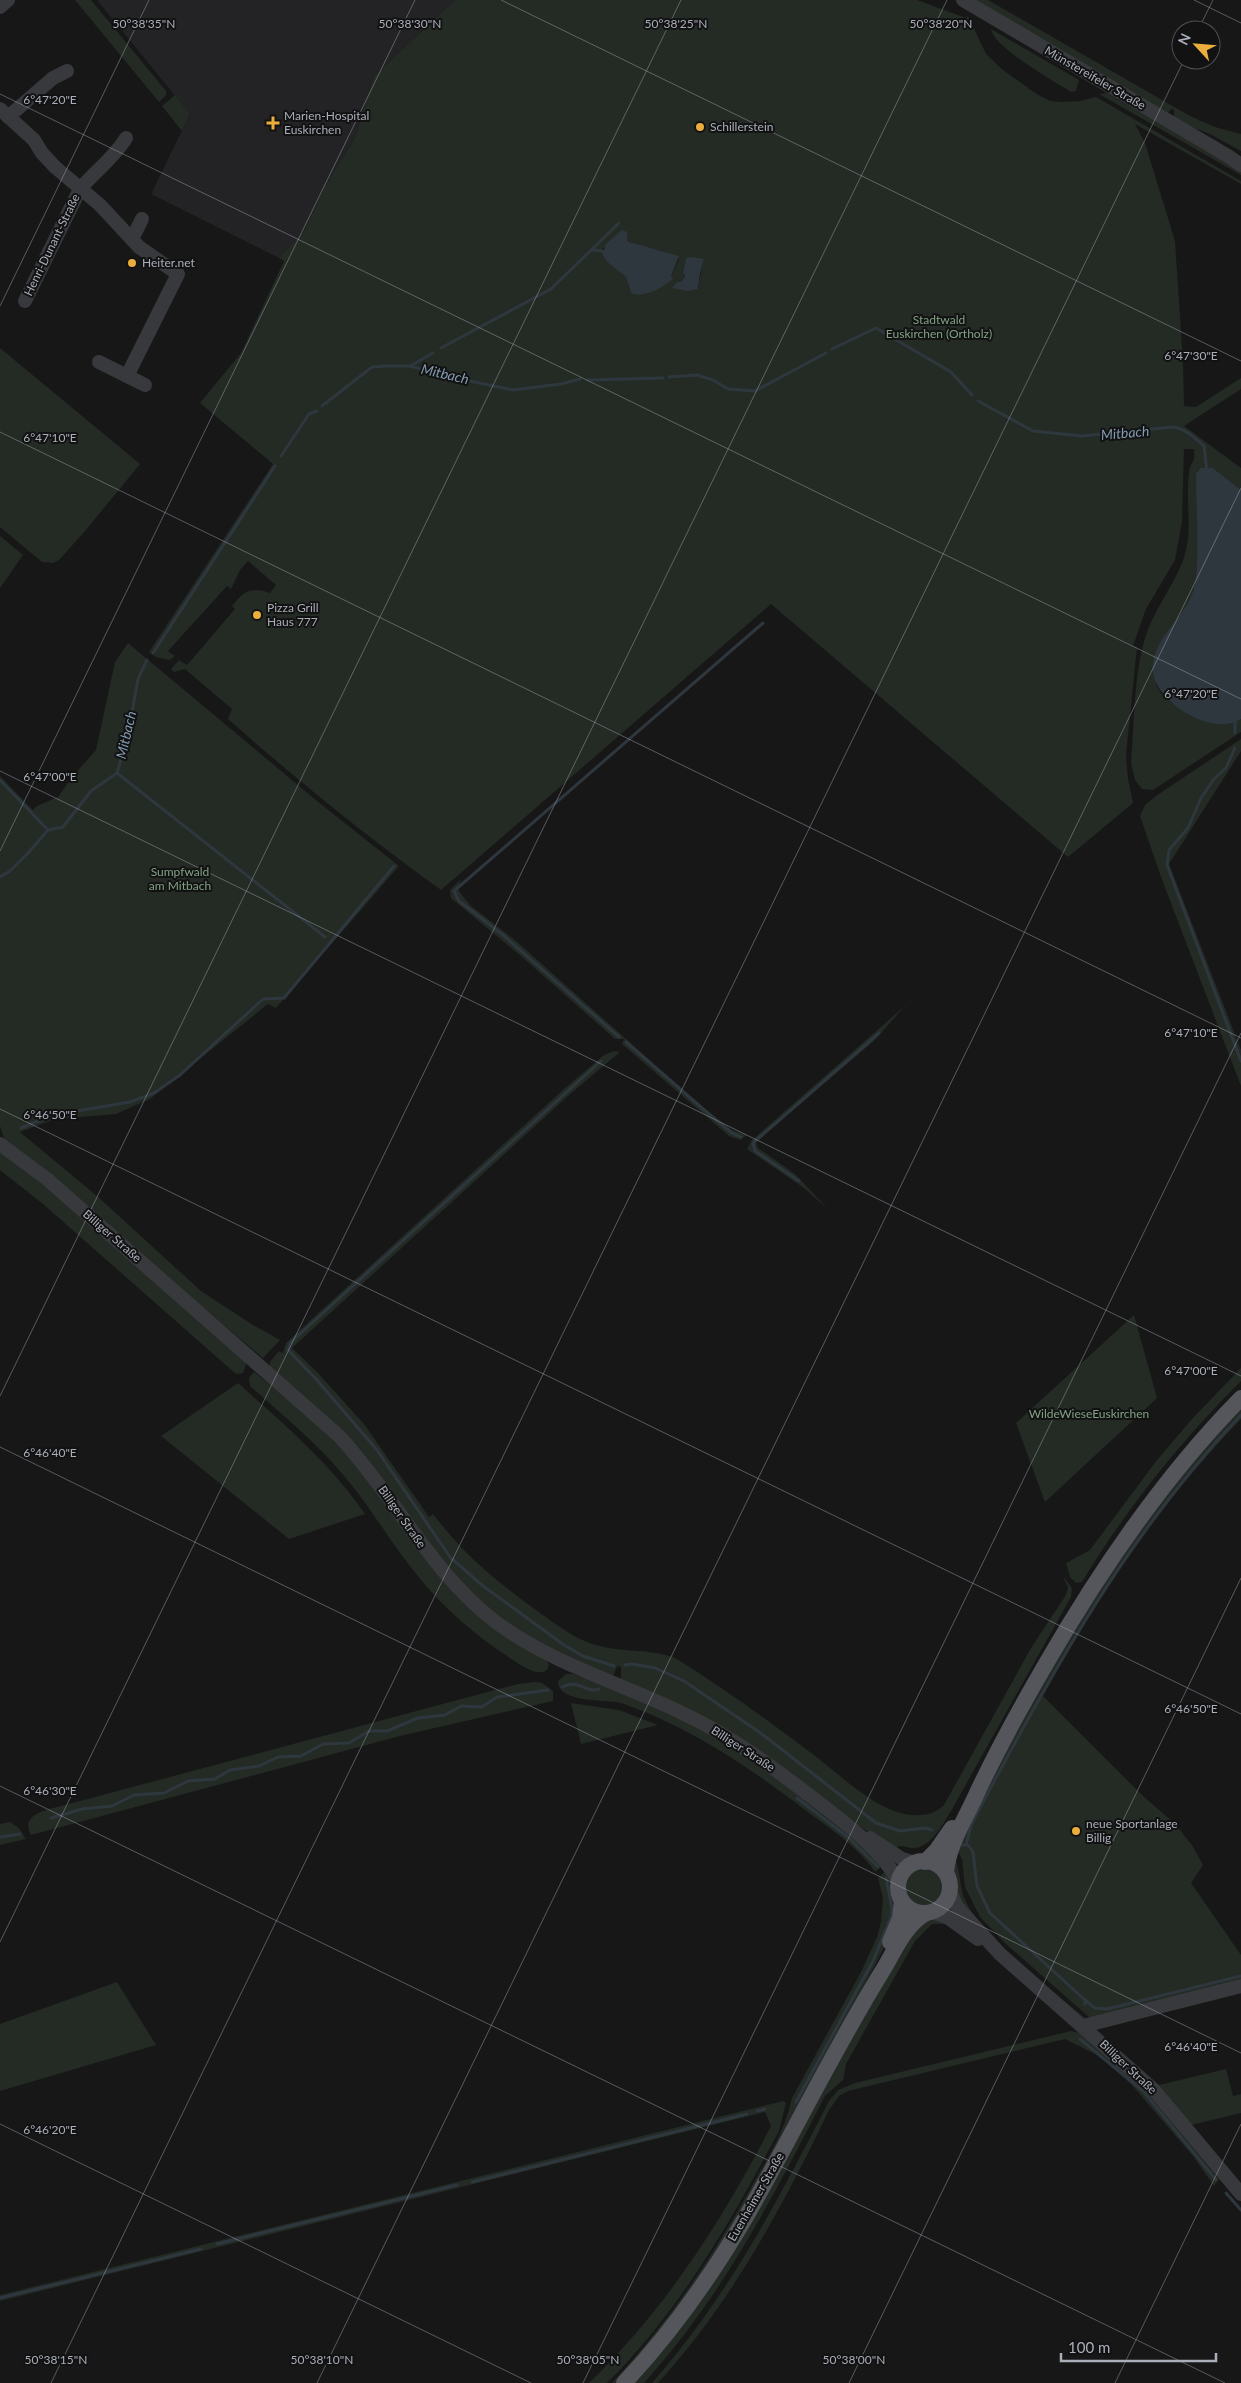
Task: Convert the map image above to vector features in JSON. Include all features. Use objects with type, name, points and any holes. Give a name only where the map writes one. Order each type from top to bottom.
[{"type":"main road","points":[[988,1769],[950,1852],[946,1873],[950,1891],[943,1905],[929,1913],[912,1910],[902,1901],[898,1890],[899,1882],[906,1870],[920,1862],[940,1846],[988,1769],[1055,1648],[1114,1555],[1184,1461],[1241,1398]]},
{"type":"main road","points":[[920,1862],[938,1865],[946,1873]]},
{"type":"main road","name":"Euenheimer Straße","points":[[865,1997],[898,1924],[902,1901]]},
{"type":"main road","name":"Euenheimer Straße","points":[[624,2383],[676,2322],[728,2246],[865,1997],[910,1925],[929,1913]]},
{"type":"street","name":"Münstereifeler Straße","points":[[963,0],[1237,158],[1241,166]]},
{"type":"street","name":"Henri-Dunant-Straße","points":[[67,71],[53,78],[4,113],[34,140],[42,153],[56,167],[112,217],[146,253],[178,274],[127,376]]},
{"type":"street","name":"Henri-Dunant-Straße","points":[[24,301],[80,188],[118,152],[126,138]]},
{"type":"street","points":[[132,239],[142,219]]},
{"type":"street","points":[[99,362],[145,385]]},
{"type":"street","name":"Billiger Straße","points":[[0,1144],[47,1179],[338,1436],[376,1479],[443,1572],[465,1595],[496,1622],[529,1644],[562,1662],[673,1708],[717,1731],[766,1762],[848,1825],[896,1855],[920,1862]]},
{"type":"street","name":"Billiger Straße","points":[[848,1825],[892,1869],[899,1882]]},
{"type":"street","name":"Billiger Straße","points":[[950,1891],[958,1907],[1000,1954]]},
{"type":"street","name":"Billiger Straße","points":[[929,1913],[947,1917],[1000,1954],[1083,2026],[1154,2090],[1236,2181],[1241,2194]]},
{"type":"street","points":[[1083,2026],[1241,1986]]},
{"type":"shaded area","name":"Marien-Hospital Euskirchen","points":[[97,0],[455,0],[374,76],[355,138],[325,186],[305,230],[279,258],[151,194],[190,114]]},
{"type":"shaded area","points":[[622,230],[627,232],[627,240],[629,242],[679,256],[671,276],[673,278],[670,281],[660,288],[647,293],[631,293],[626,277],[607,262],[602,254],[606,244]]},
{"type":"shaded area","points":[[686,258],[704,259],[698,289],[688,291],[672,288],[677,282],[681,282],[685,276],[683,272]]},
{"type":"shaded area","points":[[1201,468],[1213,468],[1241,490],[1241,719],[1229,724],[1215,724],[1202,720],[1177,707],[1158,687],[1154,675],[1153,663],[1156,652],[1187,604],[1195,583],[1198,542],[1196,473]]},
{"type":"green space","points":[[75,0],[91,0],[166,91],[166,95],[159,102]]},
{"type":"green space","name":"Stadtwald Euskirchen (Ortholz)","points":[[455,0],[917,0],[966,18],[968,16],[986,54],[1003,70],[1035,93],[1050,101],[1062,102],[1080,101],[1096,97],[1241,181],[1241,184],[1135,124],[1145,143],[1175,241],[1184,406],[1196,407],[1241,378],[1241,389],[1184,426],[1241,468],[1241,490],[1213,468],[1197,471],[1199,540],[1194,591],[1192,598],[1157,651],[1154,664],[1155,678],[1161,693],[1177,707],[1198,717],[1219,723],[1229,724],[1241,719],[1241,732],[1153,790],[1142,789],[1135,780],[1131,763],[1140,659],[1150,624],[1177,574],[1186,552],[1188,541],[1188,485],[1190,469],[1194,459],[1194,449],[1184,449],[1182,522],[1175,560],[1146,609],[1133,646],[1137,647],[1126,755],[1133,803],[1068,857],[771,604],[441,890],[386,849],[228,719],[232,709],[185,669],[174,672],[171,669],[179,660],[187,665],[235,609],[232,606],[244,593],[258,590],[270,593],[276,585],[248,561],[240,570],[231,589],[227,586],[168,651],[175,656],[170,660],[156,657],[149,652],[273,464],[200,403],[241,353],[284,261],[279,258],[305,230],[325,186],[355,138],[374,76]],"holes":[[[627,240],[639,246],[673,255],[679,259],[671,276],[672,278],[645,294],[631,293],[626,277],[607,262],[602,254],[603,248]],[[686,258],[702,266],[698,289],[673,288],[677,282],[681,282],[685,275],[683,272]]]},
{"type":"green space","points":[[974,0],[988,0],[1190,116],[1215,127],[1241,134],[1241,151],[1210,134],[1174,118],[1174,110],[1171,109],[1167,114]]},
{"type":"green space","points":[[991,29],[1079,80],[1076,91],[1071,92],[1013,54],[994,36]]},
{"type":"green space","points":[[1106,93],[1241,170],[1241,175],[1099,94]]},
{"type":"green space","points":[[175,95],[190,114],[182,131],[162,106]]},
{"type":"green space","points":[[0,348],[140,464],[85,531],[59,560],[53,563],[42,562],[0,527]]},
{"type":"green space","points":[[0,536],[23,555],[0,588]]},
{"type":"green space","name":"Sumpfwald am Mitbach","points":[[128,643],[317,801],[399,866],[276,1008],[268,1004],[150,1099],[116,1114],[55,1119],[20,1132],[97,1196],[201,1291],[280,1340],[263,1358],[5,1141],[0,1126],[0,776],[33,810],[37,806],[58,797],[73,776],[96,750],[115,662]]},
{"type":"green space","points":[[1241,739],[1241,751],[1169,864],[1241,1050],[1241,1086],[1161,877],[1140,816],[1145,805],[1156,796]]},
{"type":"green space","points":[[461,879],[458,889],[471,906],[516,941],[699,1104],[732,1130],[747,1135],[740,1140],[729,1136],[622,1044],[624,1039],[615,1039],[521,956],[451,898],[450,890]]},
{"type":"green space","points":[[939,976],[903,1008],[875,1040],[756,1142],[758,1148],[795,1174],[828,1209],[804,1188],[747,1149],[752,1140]]},
{"type":"green space","points":[[614,1051],[620,1052],[569,1095],[292,1348],[318,1373],[364,1424],[429,1517],[433,1514],[457,1543],[482,1568],[509,1590],[560,1627],[588,1642],[616,1649],[655,1653],[675,1658],[760,1715],[872,1800],[900,1813],[927,1814],[944,1805],[1031,1648],[1066,1595],[1068,1588],[1063,1576],[1072,1588],[1071,1597],[941,1828],[932,1839],[921,1846],[913,1848],[899,1846],[895,1850],[847,1818],[621,1680],[621,1667],[617,1666],[613,1677],[577,1663],[514,1628],[478,1600],[270,1368],[270,1362],[279,1351],[283,1353],[286,1343],[313,1318],[564,1089],[604,1055]]},
{"type":"green space","points":[[0,1152],[35,1176],[247,1362],[243,1373],[236,1374],[43,1204],[0,1170]]},
{"type":"green space","name":"WildeWieseEuskirchen","points":[[1134,1315],[1157,1398],[1045,1502],[1016,1423]]},
{"type":"green space","points":[[1241,1368],[1241,1381],[1175,1452],[1117,1528],[1082,1582],[1076,1583],[1070,1577],[1066,1563],[1090,1550],[1157,1460],[1193,1418]]},
{"type":"green space","points":[[254,1372],[311,1418],[351,1457],[419,1550],[547,1661],[549,1665],[547,1670],[539,1672],[525,1668],[474,1632],[438,1599],[407,1562],[338,1469],[307,1437],[250,1386],[249,1378]]},
{"type":"green space","points":[[238,1383],[322,1461],[365,1514],[289,1539],[161,1436]]},
{"type":"green space","name":"neue Sportanlage Billig","points":[[1241,1406],[1241,1419],[1184,1483],[1158,1516],[1109,1586],[1043,1696],[1142,1795],[1174,1823],[1192,1845],[1203,1865],[1191,1883],[1241,1955],[1241,1981],[1090,2018],[1006,1944],[980,1917],[965,1887],[962,1859],[958,1852],[965,1826],[1065,1644],[1154,1507]]},
{"type":"green space","points":[[566,1674],[573,1674],[666,1711],[724,1743],[807,1800],[883,1865],[875,1872],[855,1848],[830,1828],[753,1772],[690,1733],[624,1704],[582,1699],[565,1693],[560,1688],[558,1681]]},
{"type":"green space","points":[[542,1683],[553,1691],[553,1701],[400,1736],[31,1835],[28,1827],[29,1821],[33,1816],[47,1810],[518,1684]]},
{"type":"green space","points":[[571,1703],[619,1710],[658,1725],[581,1744]]},
{"type":"green space","points":[[10,1822],[19,1828],[26,1839],[0,1845],[0,1824]]},
{"type":"green space","points":[[955,1858],[964,1897],[975,1917],[1020,1964],[1086,2019],[1082,2020],[1001,1949],[960,1905],[951,1867]]},
{"type":"green space","points":[[928,1867],[935,1870],[941,1876],[944,1887],[943,1895],[935,1904],[928,1907],[920,1907],[913,1904],[905,1895],[904,1883],[907,1876],[916,1868]]},
{"type":"green space","points":[[887,1870],[896,1900],[896,1912],[894,1924],[885,1947],[763,2172],[710,2261],[649,2344],[615,2383],[612,2383],[633,2360],[689,2288],[722,2238],[771,2153],[781,2132],[792,2098],[862,1970],[877,1937],[881,1922],[883,1898],[878,1878]]},
{"type":"green space","points":[[933,1918],[949,1924],[932,1924],[915,1941],[846,2064],[843,2080],[825,2096],[765,2209],[722,2282],[672,2350],[644,2383],[632,2383],[833,2069],[915,1926]]},
{"type":"green space","points":[[117,1982],[156,2045],[0,2091],[0,2024]]},
{"type":"green space","points":[[1071,2031],[1083,2034],[1142,2085],[1219,2179],[1214,2186],[1193,2156],[1131,2084],[1099,2056],[1065,2039],[848,2091],[839,2096],[829,2110],[793,2183],[732,2287],[684,2352],[658,2383],[652,2383],[705,2316],[750,2248],[829,2101],[838,2090],[855,2083]]},
{"type":"green space","points":[[1226,2069],[1233,2096],[1241,2094],[1241,2113],[1191,2125],[1159,2085]]},
{"type":"green space","points":[[783,2101],[786,2103],[779,2131],[723,2231],[658,2326],[607,2383],[589,2383],[643,2325],[712,2229],[753,2161],[771,2126],[765,2112],[0,2301],[0,2295]]},
{"type":"waterway","points":[[441,348],[551,289],[619,223]]},
{"type":"waterway","points":[[592,250],[602,251]]},
{"type":"waterway","name":"Mitbach","points":[[832,349],[876,328],[951,372],[972,395]]},
{"type":"waterway","points":[[410,366],[433,353]]},
{"type":"waterway","name":"Mitbach","points":[[669,377],[697,375],[713,380],[728,389],[755,391],[826,353]]},
{"type":"waterway","name":"Mitbach","points":[[322,406],[372,367],[410,366],[513,390],[561,384],[580,379]]},
{"type":"waterway","name":"Mitbach","points":[[588,380],[663,378]]},
{"type":"waterway","name":"Mitbach","points":[[978,401],[1033,431],[1082,436],[1178,428],[1190,434],[1204,446],[1207,472]]},
{"type":"waterway","name":"Mitbach","points":[[281,456],[309,414],[317,411]]},
{"type":"waterway","name":"Mitbach","points":[[153,653],[275,466]]},
{"type":"waterway","points":[[619,1037],[503,935],[459,901],[454,891],[763,623]]},
{"type":"waterway","name":"Mitbach","points":[[0,877],[10,871],[48,830],[63,827],[91,791],[117,773],[128,735],[138,679],[147,660]]},
{"type":"waterway","points":[[1235,719],[1235,733]]},
{"type":"waterway","points":[[1235,748],[1226,768],[1214,779],[1201,798],[1188,828],[1169,850],[1167,865],[1241,1061]]},
{"type":"waterway","points":[[117,773],[325,937]]},
{"type":"waterway","points":[[0,780],[48,830]]},
{"type":"waterway","points":[[21,1128],[53,1115],[130,1102],[154,1093],[180,1075],[263,999],[284,998],[394,866]]},
{"type":"waterway","points":[[799,1181],[755,1151],[753,1143],[879,1033]]},
{"type":"waterway","points":[[626,1042],[717,1121],[732,1133],[741,1137]]},
{"type":"waterway","points":[[601,1061],[291,1342],[288,1350],[316,1379],[377,1450],[450,1557],[483,1586],[564,1645],[583,1656],[614,1666]]},
{"type":"waterway","points":[[966,1845],[971,1825],[1009,1753],[1097,1602],[1163,1506],[1241,1415]]},
{"type":"waterway","points":[[625,1665],[632,1664],[655,1668],[684,1681],[762,1734],[876,1823],[900,1831],[926,1828],[932,1830]]},
{"type":"waterway","points":[[562,1687],[573,1684],[590,1690],[599,1689]]},
{"type":"waterway","points":[[51,1818],[82,1809],[112,1806],[134,1795],[164,1793],[188,1781],[215,1779],[230,1770],[259,1766],[278,1757],[301,1756],[323,1744],[349,1743],[369,1731],[387,1731],[418,1718],[445,1715],[461,1706],[482,1707],[497,1697],[548,1690]]},
{"type":"waterway","points":[[797,1798],[849,1838],[878,1867]]},
{"type":"waterway","points":[[0,1837],[20,1834]]},
{"type":"waterway","points":[[962,1845],[968,1845],[973,1852],[977,1886],[990,1913],[1085,2000],[1085,2004]]},
{"type":"waterway","points":[[796,2102],[873,1961],[891,1917],[892,1909],[886,1878]]},
{"type":"waterway","points":[[1085,2000],[1095,2008],[1107,2009],[1241,1976]]},
{"type":"waterway","points":[[1080,2039],[1143,2091],[1216,2180]]},
{"type":"waterway","points":[[757,2111],[765,2109]]},
{"type":"waterway","points":[[472,2182],[747,2114]]},
{"type":"waterway","points":[[217,2244],[457,2185]]},
{"type":"waterway","points":[[1226,2193],[1241,2210]]},
{"type":"waterway","points":[[0,2298],[201,2249]]},
{"type":"place","name":"Marien-Hospital Euskirchen","points":[[273,123]]},
{"type":"place","name":"Schillerstein","points":[[700,127]]},
{"type":"place","name":"Heiter.net","points":[[132,263]]},
{"type":"place","name":"Pizza Grill Haus 777","points":[[257,615]]},
{"type":"place","name":"neue Sportanlage Billig","points":[[1076,1831]]}]
